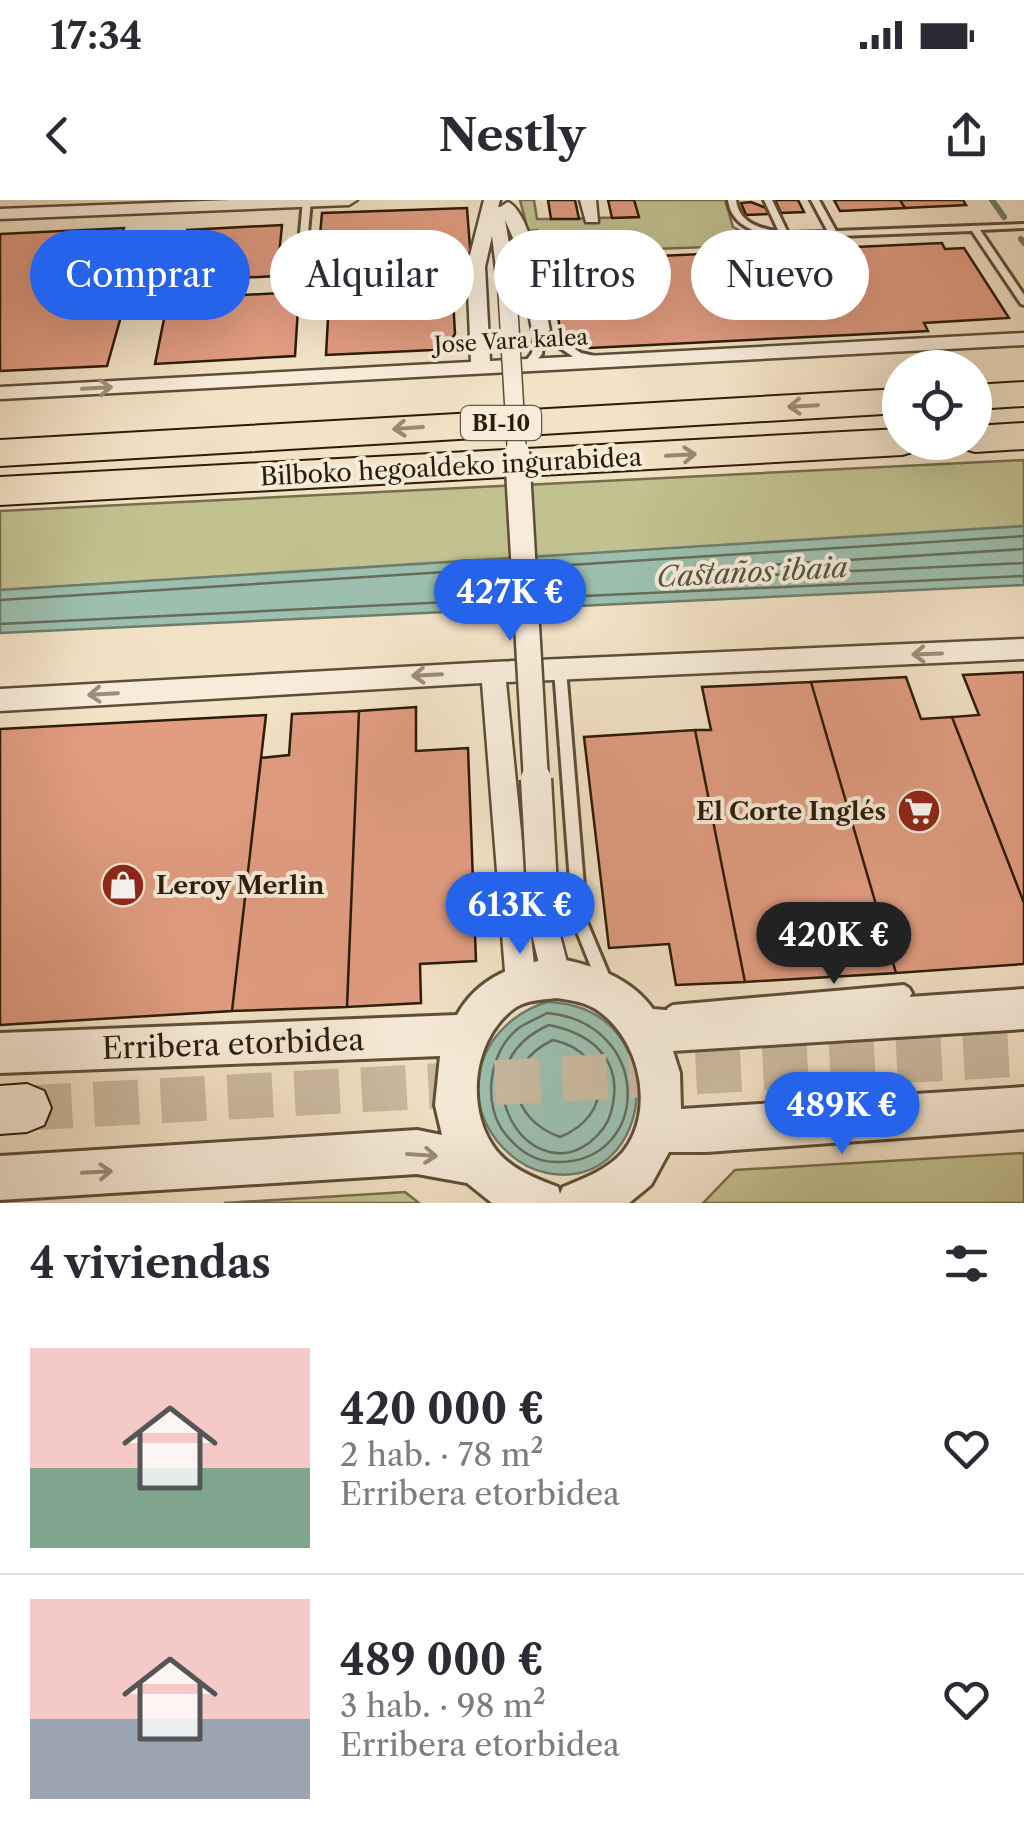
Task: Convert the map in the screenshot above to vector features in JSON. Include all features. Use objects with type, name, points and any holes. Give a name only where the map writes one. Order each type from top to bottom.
[{"type":"highway","points":[[992,395],[1024,394]]},
{"type":"highway","name":"Bilboko hegoaldeko ingurabidea","points":[[0,453],[882,402]]},
{"type":"highway","points":[[992,437],[1024,436]]},
{"type":"highway","name":"Bilboko hegoaldeko ingurabidea","points":[[0,491],[882,443]]},
{"type":"street","points":[[0,214],[349,200]]},
{"type":"street","points":[[588,200],[592,219]]},
{"type":"street","points":[[501,202],[544,922],[538,981]]},
{"type":"street","points":[[501,202],[525,247],[542,330]]},
{"type":"street","points":[[481,368],[476,266],[501,202]]},
{"type":"street","name":"Jose Vara kalea","points":[[0,393],[1024,339]]},
{"type":"street","points":[[0,700],[492,672],[1024,650]]},
{"type":"street","points":[[492,672],[538,981]]},
{"type":"street","points":[[542,1203],[507,1189],[478,1163],[462,1133],[454,1100],[456,1066],[466,1035],[490,1005],[538,981],[583,982],[629,1013],[690,1032],[1024,1010]]},
{"type":"street","points":[[579,1203],[613,1190],[641,1164],[658,1130],[663,1095],[658,1060],[629,1013]]},
{"type":"street","name":"Erribera etorbidea","points":[[0,1053],[399,1028],[466,1035]]},
{"type":"street","points":[[658,1130],[707,1131],[1024,1108]]},
{"type":"street","points":[[0,1178],[417,1152],[478,1163]]},
{"type":"lane","points":[[304,230],[307,200]]},
{"type":"lane","points":[[732,200],[732,210],[740,220],[758,230]]},
{"type":"lane","points":[[768,200],[782,230]]},
{"type":"lane","points":[[815,200],[831,230]]},
{"type":"lane","points":[[869,234],[1024,226]]},
{"type":"lane","points":[[975,229],[1024,302]]},
{"type":"lane","points":[[528,366],[538,354],[542,330],[578,356],[601,361]]},
{"type":"lane","points":[[560,669],[580,922],[629,1013],[904,993]]},
{"type":"shaded area","points":[[520,200],[534,200],[537,219],[551,219],[638,217],[634,200],[725,200],[733,227],[739,230],[691,230],[691,248],[671,248],[671,230],[528,230]]},
{"type":"shaded area","points":[[1024,460],[1024,530],[0,590],[0,511]]},
{"type":"shaded area","points":[[1024,1153],[1024,1203],[703,1203],[735,1170]]},
{"type":"shaded area","points":[[405,1192],[419,1203],[224,1203]]},
{"type":"water","name":"Castaños ibaia","points":[[1024,526],[1024,585],[0,633],[0,590]]},
{"type":"water","points":[[547,1002],[589,1011],[617,1033],[633,1063],[637,1097],[629,1129],[611,1156],[584,1172],[547,1173],[519,1162],[497,1141],[479,1099],[478,1078],[493,1040],[526,1011]]},
{"type":"building","points":[[548,200],[575,200],[579,219],[551,219]]},
{"type":"building","points":[[608,200],[634,200],[639,217],[612,218]]},
{"type":"building","points":[[775,200],[798,200],[804,212],[781,213]]},
{"type":"building","points":[[834,200],[900,200],[905,208],[840,211]]},
{"type":"building","points":[[900,200],[963,200],[966,205],[905,208]]},
{"type":"building","points":[[741,203],[766,208],[768,214],[746,215]]},
{"type":"building","points":[[467,208],[469,230],[320,230],[322,213]]},
{"type":"building","points":[[282,225],[282,230],[270,230],[270,276],[250,277],[250,230],[187,230]]},
{"type":"building","points":[[30,233],[30,320],[120,320],[107,366],[0,371],[0,234]]},
{"type":"building","points":[[942,243],[945,249],[964,248],[1009,318],[924,323],[928,331],[590,348],[566,337],[560,329],[559,320],[671,320],[671,255],[691,254],[691,320],[869,320],[869,246]]},
{"type":"building","points":[[270,294],[270,320],[297,320],[295,356],[155,364],[164,320],[250,320],[250,295]]},
{"type":"building","points":[[328,320],[454,320],[455,334],[448,344],[433,350],[326,355]]},
{"type":"building","points":[[1024,672],[1024,903],[952,717],[979,715],[963,675]]},
{"type":"building","name":"El Corte Inglés","points":[[906,677],[921,719],[952,717],[1024,903],[1024,964],[896,973],[811,682]]},
{"type":"building","points":[[811,682],[896,973],[745,982],[695,730],[711,730],[702,687]]},
{"type":"building","points":[[416,707],[416,751],[468,748],[476,961],[420,964],[421,1003],[347,1007],[359,711]]},
{"type":"building","points":[[359,711],[347,1007],[232,1011],[261,758],[289,755],[292,714]]},
{"type":"building","name":"Leroy Merlin","points":[[266,715],[232,1011],[0,1025],[0,729]]},
{"type":"building","points":[[695,730],[745,982],[676,985],[669,944],[609,948],[584,737]]},
{"type":"waterway","points":[[992,200],[1004,217]]},
{"type":"waterway","points":[[1021,239],[1024,243]]},
{"type":"tunnel","points":[[27,1108],[1024,1054]]},
{"type":"place","name":"El Corte Inglés","points":[[919,811]]},
{"type":"place","name":"Leroy Merlin","points":[[123,885]]}]
